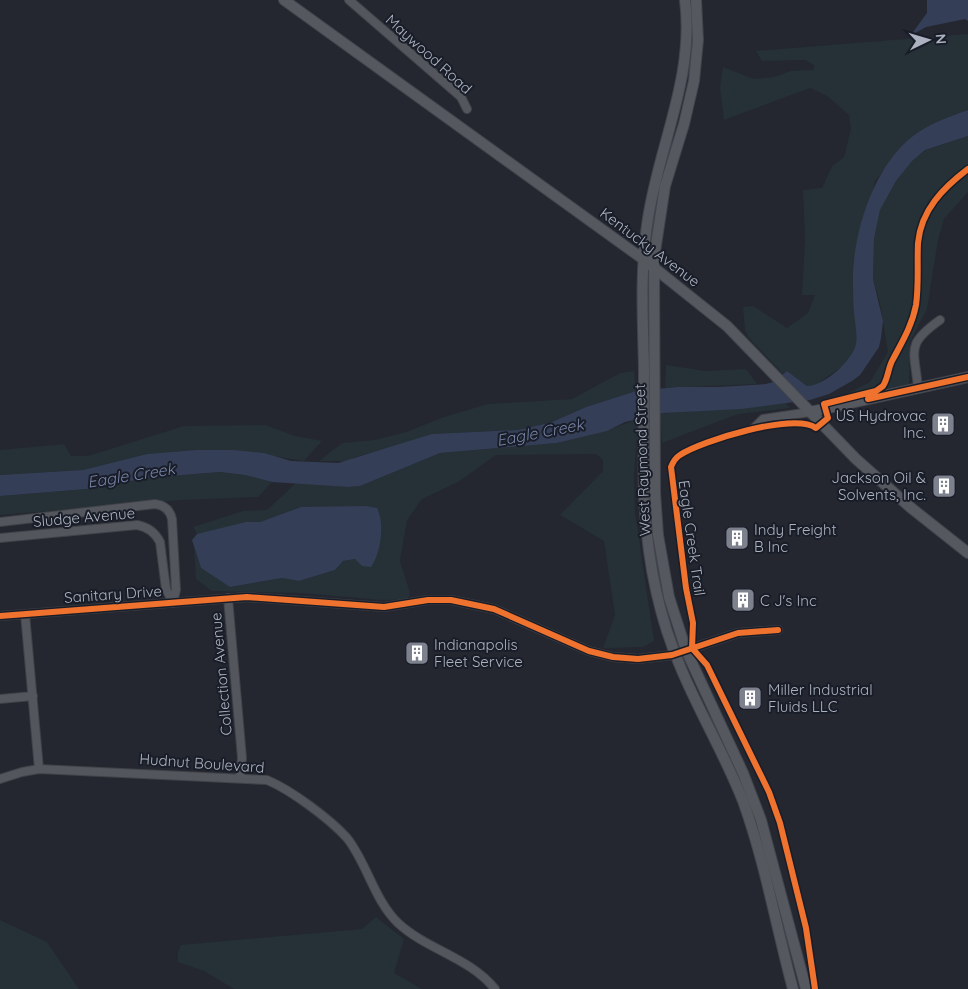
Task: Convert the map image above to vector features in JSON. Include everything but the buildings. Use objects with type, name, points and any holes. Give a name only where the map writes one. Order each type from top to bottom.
[{"type":"main road","name":"Kentucky Avenue","points":[[284,0],[654,267],[721,321],[810,412],[895,494],[968,553]]},
{"type":"main road","name":"West Raymond Street","points":[[649,369],[643,259],[654,181],[676,111],[683,78],[687,40],[685,0]]},
{"type":"main road","name":"West Raymond Street","points":[[696,0],[698,40],[694,81],[660,205],[654,267],[649,369],[649,441],[656,517],[661,559],[680,652],[751,824],[760,853],[793,989]]},
{"type":"main road","points":[[810,412],[968,377]]},
{"type":"main road","name":"West Raymond Street","points":[[680,652],[743,773],[761,820],[806,989]]},
{"type":"street","name":"Maywood Road","points":[[349,0],[461,97],[467,109]]},
{"type":"street","points":[[918,387],[915,356],[916,342],[919,335],[940,320]]},
{"type":"street","points":[[755,427],[763,418],[810,412]]},
{"type":"street","points":[[0,522],[155,504],[162,506],[168,510],[172,519],[176,590],[172,603]]},
{"type":"street","name":"Sludge Avenue","points":[[0,538],[137,525],[147,528],[156,535],[160,542],[166,592],[172,603]]},
{"type":"street","name":"Sanitary Drive","points":[[0,616],[255,597],[384,607],[431,600],[454,600],[494,609],[577,646],[604,655],[638,659],[680,652],[738,633],[778,630]]},
{"type":"street","name":"Collection Avenue","points":[[228,598],[242,758],[240,778]]},
{"type":"street","points":[[25,614],[39,769]]},
{"type":"street","points":[[0,699],[33,696]]},
{"type":"street","name":"Hudnut Boulevard","points":[[0,779],[39,769],[123,772],[192,778],[240,778],[267,780],[284,787],[300,798],[347,838],[382,901],[396,922],[413,936],[471,966],[495,989]]},
{"type":"shaded area","points":[[968,34],[968,109],[906,142],[875,181],[854,266],[857,334],[856,346],[847,363],[814,386],[807,386],[787,371],[783,374],[748,337],[745,330],[743,307],[753,306],[787,328],[808,313],[815,295],[802,295],[805,240],[803,190],[822,188],[832,166],[844,157],[851,129],[849,115],[827,96],[810,88],[724,120],[720,88],[723,67],[754,79],[774,77],[791,71],[814,70],[814,65],[805,60],[762,61],[756,51]]},
{"type":"shaded area","points":[[968,136],[968,192],[944,219],[938,240],[927,309],[910,342],[909,384],[850,400],[840,397],[870,382],[888,352],[880,303],[873,279],[874,239],[880,210],[896,181],[911,161],[926,150]]},
{"type":"shaded area","points":[[666,365],[705,371],[746,369],[757,384],[665,388]]},
{"type":"shaded area","points":[[634,371],[636,391],[586,407],[554,421],[518,430],[432,434],[346,461],[319,461],[342,443],[374,440],[406,432],[444,417],[488,404],[572,399],[620,373]]},
{"type":"shaded area","points":[[786,403],[790,408],[738,414],[662,443],[660,414]]},
{"type":"shaded area","points":[[638,419],[634,476],[635,512],[654,641],[643,647],[603,648],[615,615],[604,541],[560,515],[603,471],[603,460],[596,454],[496,455],[458,482],[422,499],[407,520],[400,561],[410,593],[408,599],[382,600],[302,593],[212,591],[196,579],[194,547],[201,568],[231,587],[282,578],[299,581],[335,570],[343,561],[355,559],[362,566],[321,508],[301,507],[260,522],[197,534],[193,527],[243,511],[267,510],[296,483],[348,487],[359,486],[440,453],[557,443],[608,430]]},
{"type":"shaded area","points":[[265,425],[295,436],[322,441],[304,461],[234,450],[196,450],[147,454],[83,470],[0,475],[0,450],[64,444],[71,456],[88,456],[184,426]]},
{"type":"shaded area","points":[[220,472],[245,475],[272,482],[258,497],[183,500],[0,515],[0,496],[99,488],[145,478]]},
{"type":"shaded area","points":[[376,917],[404,939],[394,973],[422,989],[234,989],[204,971],[178,962],[178,952],[181,945],[362,929]]},
{"type":"shaded area","points":[[0,920],[47,942],[79,989],[0,989]]},
{"type":"water","points":[[927,0],[968,0],[968,21],[965,19],[926,27],[910,36],[927,13]]},
{"type":"water","name":"Eagle Creek","points":[[968,110],[968,136],[925,150],[912,161],[896,181],[880,210],[874,239],[873,279],[883,321],[879,347],[860,375],[829,394],[810,400],[741,409],[664,413],[625,422],[607,431],[557,443],[440,453],[360,486],[348,487],[272,482],[245,475],[220,472],[145,478],[99,488],[0,496],[0,475],[83,470],[147,454],[196,450],[234,450],[264,453],[291,461],[338,463],[432,434],[518,430],[552,422],[586,407],[636,391],[678,387],[766,384],[773,382],[787,371],[807,386],[814,385],[829,377],[843,365],[856,344],[853,293],[854,258],[862,219],[878,181],[900,148],[919,131]]},
{"type":"water","points":[[366,506],[377,508],[381,522],[381,538],[371,567],[362,566],[355,559],[343,561],[335,570],[299,581],[282,578],[230,587],[201,568],[192,540],[197,534],[246,522],[260,522],[301,507]]},
{"type":"cycle path","name":"Eagle Creek Trail","points":[[815,989],[806,928],[780,823],[769,792],[707,665],[692,648],[693,623],[686,588],[671,467],[677,457],[691,449],[748,430],[788,424],[805,424],[816,428],[828,418],[824,404],[876,391],[883,386],[891,364],[912,320],[916,305],[918,243],[924,220],[942,192],[968,169]]},
{"type":"cycle path","points":[[868,399],[968,377]]},
{"type":"cycle path","points":[[0,616],[247,597],[384,607],[428,600],[451,600],[494,609],[589,651],[613,657],[638,659],[672,655],[738,633],[778,630]]},
{"type":"place","name":"US Hydrovac Inc.","points":[[943,424]]},
{"type":"place","name":"Jackson Oil & Solvents, Inc.","points":[[944,486]]},
{"type":"place","name":"Indy Freight B Inc","points":[[737,538]]},
{"type":"place","name":"C J's Inc","points":[[743,600]]},
{"type":"place","name":"Indianapolis Fleet Service","points":[[417,653]]},
{"type":"place","name":"Miller Industrial Fluids LLC","points":[[750,698]]}]
